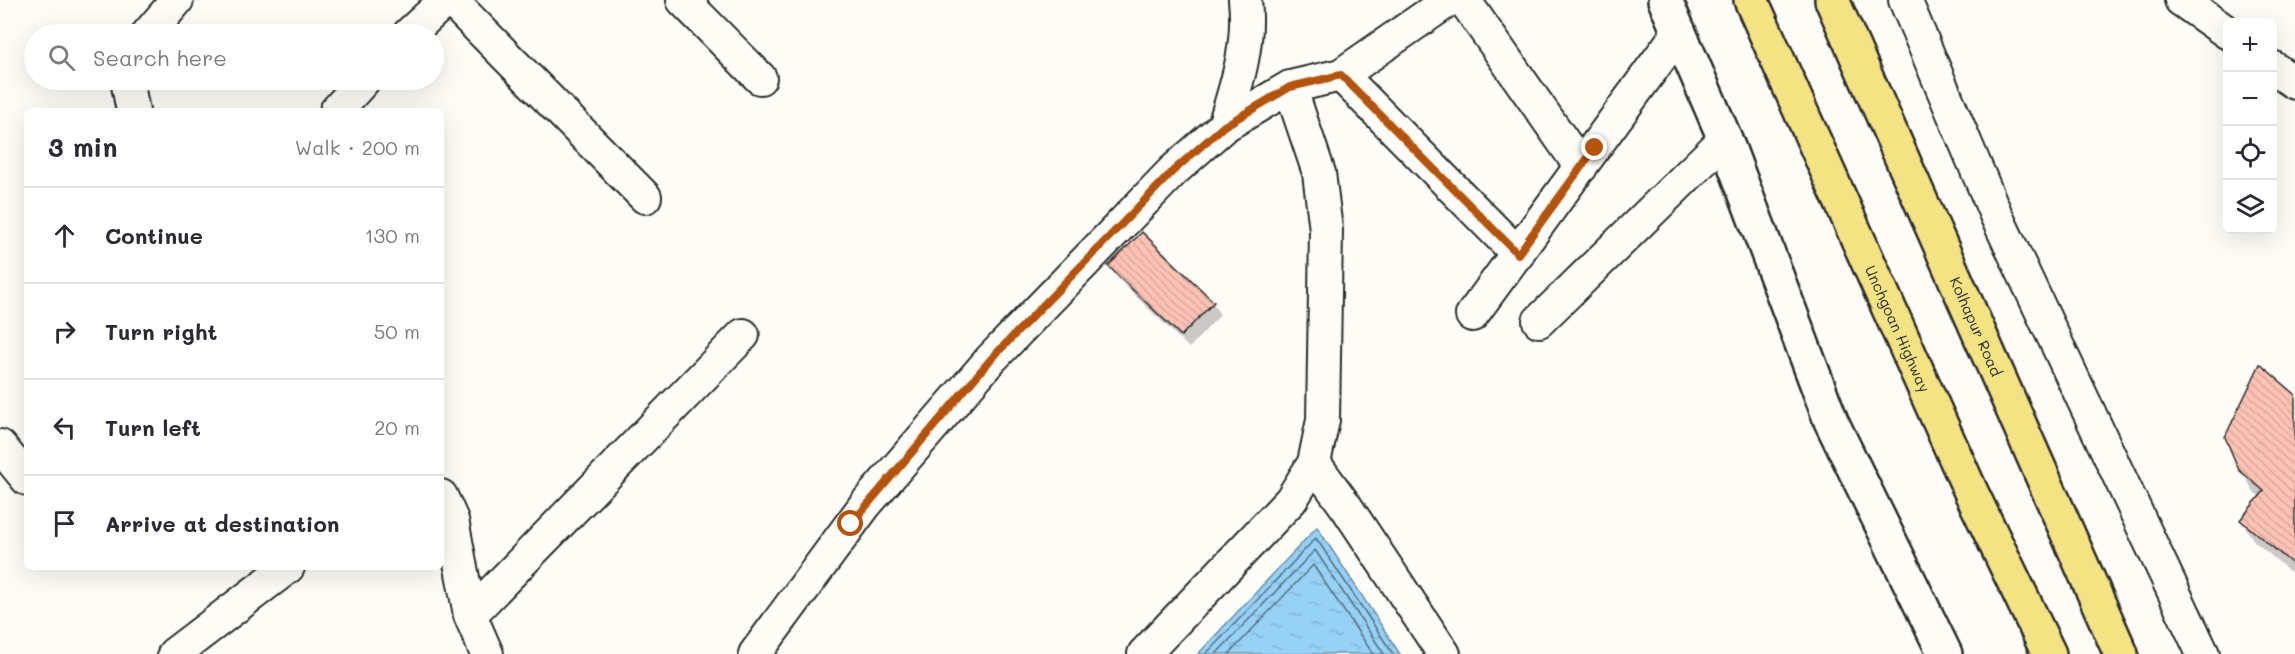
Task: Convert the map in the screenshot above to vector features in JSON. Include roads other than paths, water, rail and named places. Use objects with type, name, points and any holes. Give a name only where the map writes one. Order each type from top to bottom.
[{"type":"highway","name":"Unchgoan Highway","points":[[1751,0],[1971,492],[2049,654]]},
{"type":"highway","name":"Kolhapur Road","points":[[1832,0],[2121,654]]},
{"type":"street","points":[[157,24],[177,0]]},
{"type":"street","points":[[420,24],[446,0]]},
{"type":"street","points":[[451,0],[645,197]]},
{"type":"street","points":[[682,0],[760,78]]},
{"type":"street","points":[[1224,126],[1243,63],[1245,0]]},
{"type":"street","points":[[755,654],[865,506],[991,359],[1173,171],[1224,126],[1290,87],[1341,75],[1449,0]]},
{"type":"street","points":[[1464,0],[1581,167]]},
{"type":"street","points":[[1665,0],[1725,139],[1831,421],[1945,654]]},
{"type":"street","points":[[1905,0],[1996,215],[2203,654]]},
{"type":"street","points":[[2181,0],[2223,29]]},
{"type":"street","points":[[1472,315],[1679,32]]},
{"type":"street","points":[[2277,70],[2295,83]]},
{"type":"street","points":[[1341,75],[1518,254]]},
{"type":"street","points":[[1144,654],[1290,500],[1314,462],[1323,420],[1326,230],[1319,173],[1290,87]]},
{"type":"street","points":[[129,90],[133,108]]},
{"type":"street","points":[[339,108],[355,90]]},
{"type":"street","points":[[1539,321],[1725,139]]},
{"type":"street","points":[[470,615],[743,335]]},
{"type":"street","points":[[0,446],[24,475]]},
{"type":"street","points":[[1314,462],[1444,654]]},
{"type":"street","points":[[444,503],[452,520],[470,615],[487,654]]},
{"type":"street","points":[[174,654],[284,570]]},
{"type":"water","points":[[1317,527],[1400,654],[1198,654]]}]
